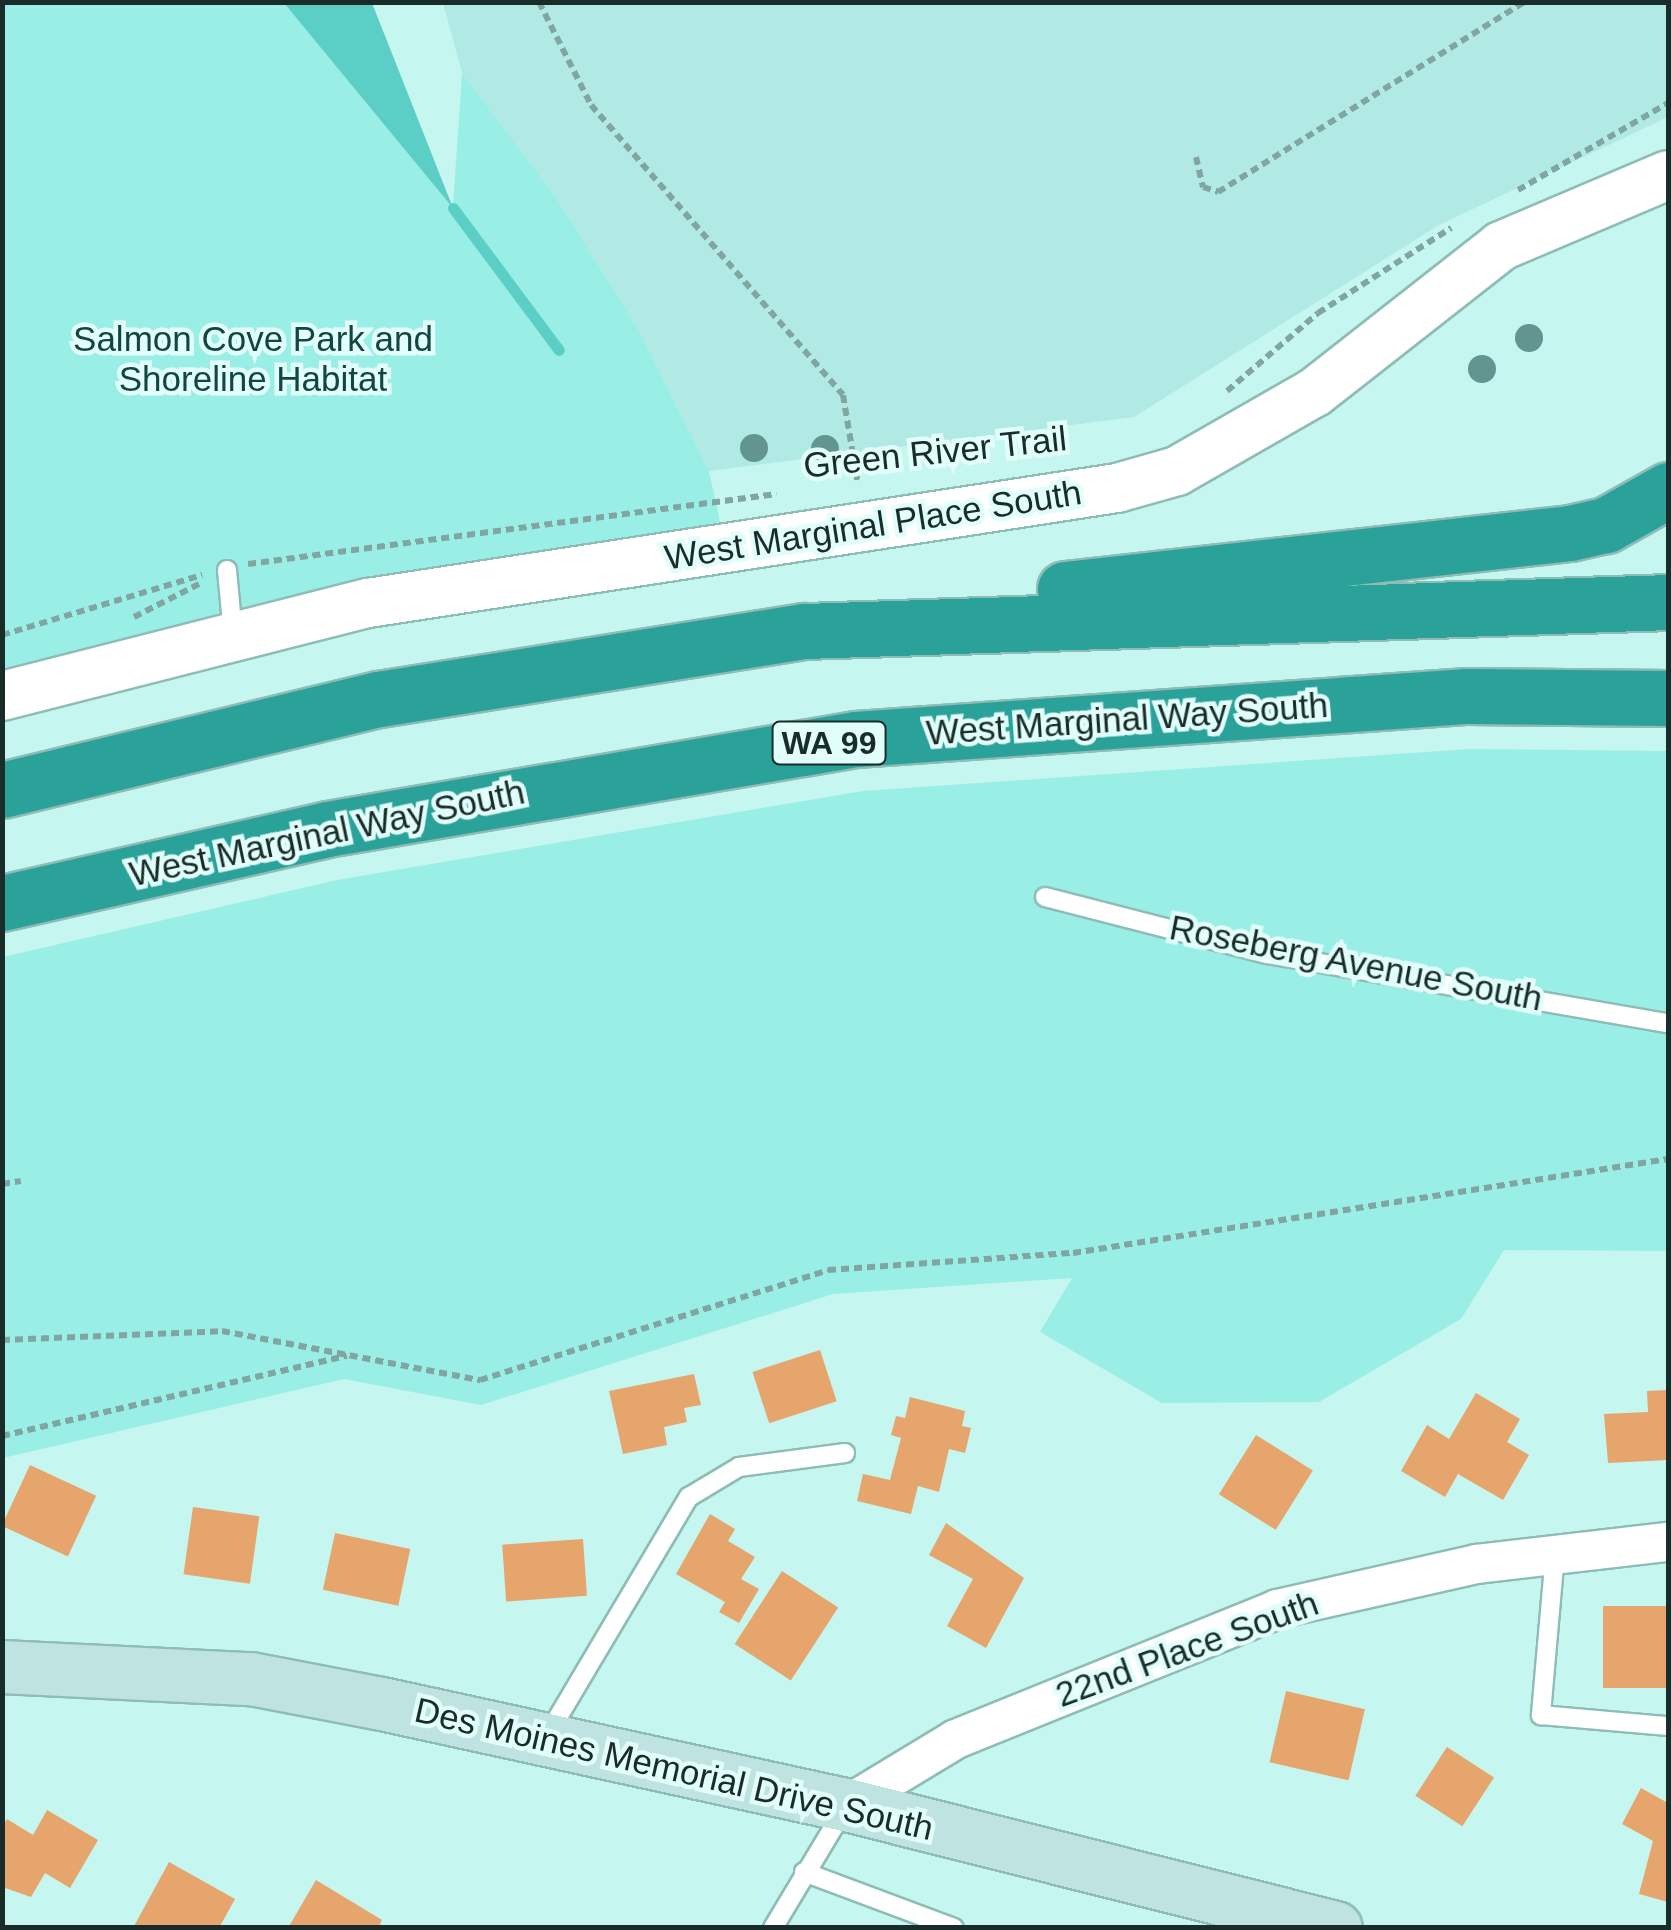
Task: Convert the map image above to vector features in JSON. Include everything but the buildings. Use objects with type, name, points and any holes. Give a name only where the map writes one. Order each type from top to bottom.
[{"type":"highway","points":[[2,790],[379,699],[1178,574],[1570,533],[1606,526],[1668,490]]},
{"type":"highway","points":[[805,631],[1668,602]]},
{"type":"highway","name":"West Marginal Way South","points":[[2,904],[327,829],[856,739],[1467,696],[1668,698]]},
{"type":"main road","name":"Des Moines Memorial Drive South","points":[[2,1667],[251,1679],[846,1805],[1217,1906],[1336,1928]]},
{"type":"street","name":"West Marginal Place South","points":[[2,696],[368,602],[1117,488],[1177,471],[1316,392],[1501,246],[1668,176]]},
{"type":"street","name":"22nd Place South","points":[[846,1805],[956,1739],[1260,1615],[1555,1554],[1668,1542]]},
{"type":"lane","points":[[227,570],[233,635]]},
{"type":"lane","name":"Roseberg Avenue South","points":[[1045,898],[1268,954],[1668,1023]]},
{"type":"lane","points":[[545,1739],[689,1496],[739,1467],[845,1453]]},
{"type":"lane","points":[[1555,1554],[1541,1714],[1668,1726]]},
{"type":"lane","points":[[773,1928],[846,1805]]},
{"type":"lane","points":[[804,1872],[954,1928]]},
{"type":"path","points":[[539,2],[591,104],[842,396],[858,485]]},
{"type":"path","points":[[1196,157],[1203,187],[1218,192],[1524,2]]},
{"type":"path","points":[[1512,193],[1668,104]]},
{"type":"path","points":[[1217,401],[1318,312],[1460,223]]},
{"type":"path","name":"Green River Trail","points":[[838,487],[878,484]]},
{"type":"path","name":"Green River Trail","points":[[2,635],[227,570],[799,492]]},
{"type":"path","points":[[2,1340],[222,1331],[480,1380],[828,1270],[1073,1254],[1668,1159]]},
{"type":"path","points":[[2,1184],[21,1181]]},
{"type":"path","points":[[2,1436],[350,1355]]},
{"type":"shaded area","points":[[284,3],[372,3],[453,208]]},
{"type":"shaded area","points":[[443,3],[1668,3],[1668,117],[1439,225],[1134,417],[709,471],[640,332],[555,196],[462,73]]},
{"type":"green space","name":"Salmon Cove Park and Shoreline Habitat","points":[[3,3],[284,3],[453,206],[462,73],[555,196],[640,332],[709,471],[720,522],[3,668]]},
{"type":"green space","points":[[1469,749],[1668,751],[1668,1251],[1504,1250],[1461,1319],[1319,1402],[1162,1403],[1040,1332],[1072,1278],[833,1294],[481,1405],[344,1379],[3,1458],[3,957],[337,880],[863,791]]},
{"type":"waterway","points":[[453,208],[559,350]]}]
